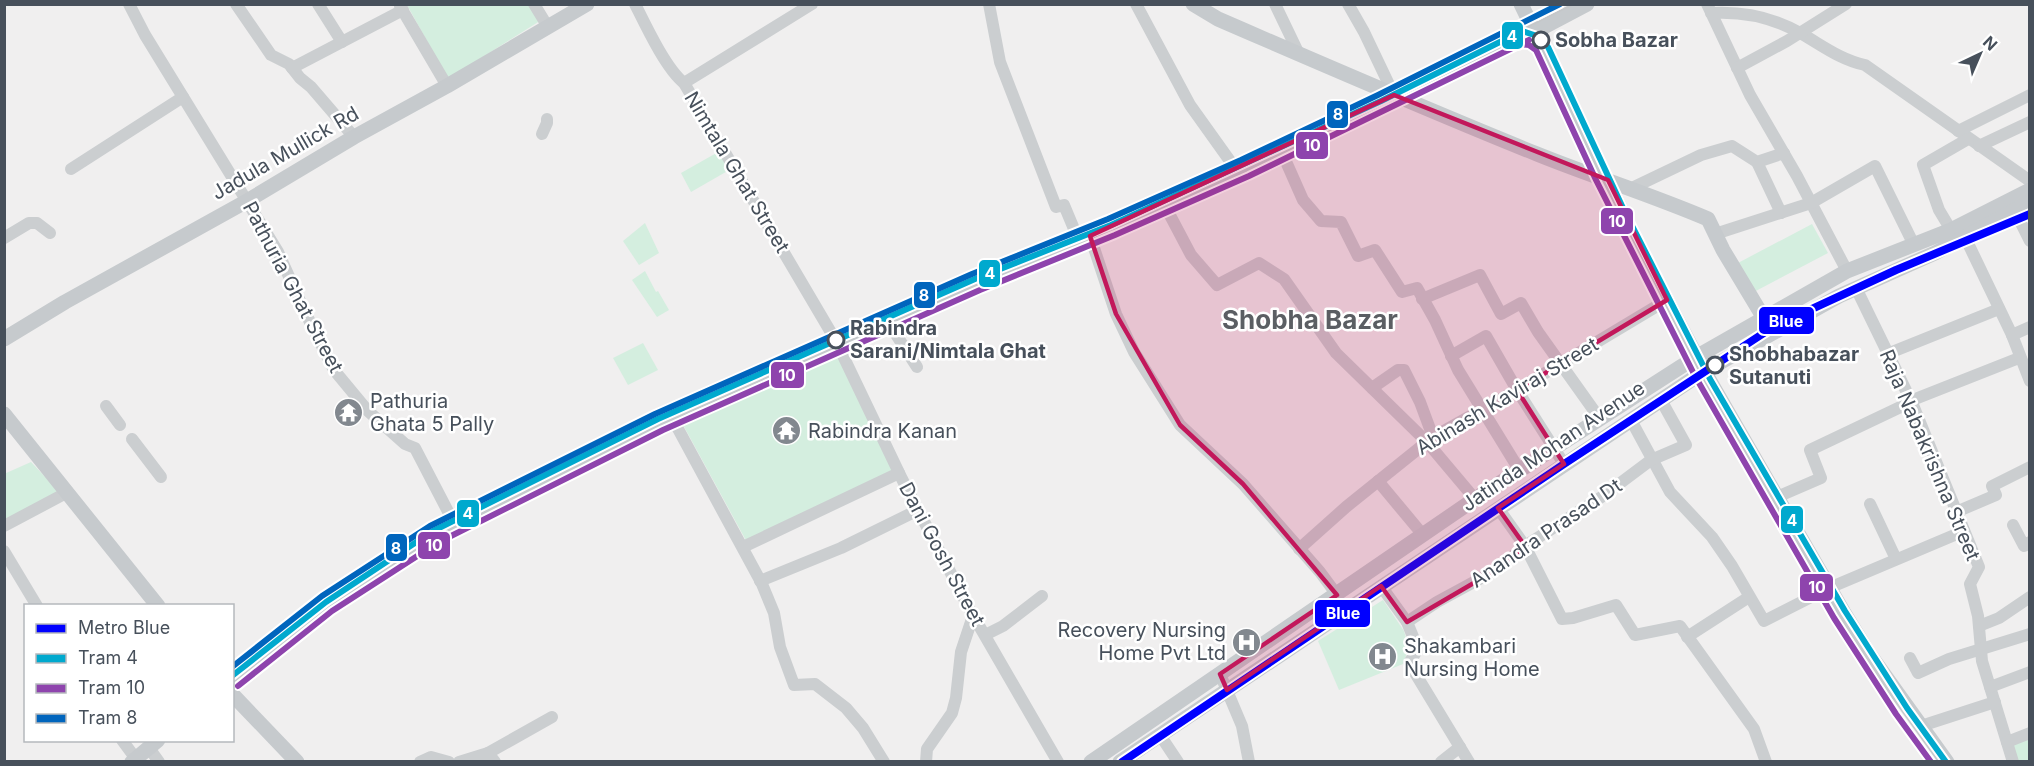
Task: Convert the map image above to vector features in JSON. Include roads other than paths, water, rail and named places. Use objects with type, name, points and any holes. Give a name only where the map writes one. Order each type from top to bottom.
[{"type":"main road","name":"Jadula Mullick Rd","points":[[4,339],[587,4]]},
{"type":"main road","points":[[1193,4],[1218,19],[1394,95],[1538,154],[1632,188],[1708,219],[1773,333]]},
{"type":"main road","points":[[1521,4],[1696,357],[1829,588],[1869,652],[1947,762]]},
{"type":"main road","points":[[234,674],[351,584],[454,523],[670,414],[836,341],[980,287],[1534,32],[1587,4]]},
{"type":"main road","points":[[1091,762],[1475,499],[1696,357],[1847,271],[1914,245],[1958,234],[2030,189]]},
{"type":"main road","name":"Jatinda Mohan Avenue","points":[[1123,761],[1704,371],[1839,296],[1857,290],[1958,234],[2015,211],[2030,202]]},
{"type":"main road","points":[[4,414],[156,604]]},
{"type":"main road","points":[[234,696],[297,762]]},
{"type":"main road","points":[[134,760],[153,744]]},
{"type":"street","name":"Pathuria Ghat Street","points":[[129,4],[278,252],[334,370],[368,411],[405,444],[415,448],[454,523]]},
{"type":"street","points":[[236,4],[271,55],[289,64],[354,137]]},
{"type":"street","points":[[318,4],[342,42]]},
{"type":"street","points":[[534,4],[548,27]]},
{"type":"street","name":"Nimtala Ghat Street","points":[[635,4],[656,44],[678,78],[684,83],[836,341]]},
{"type":"street","points":[[684,83],[812,4]]},
{"type":"street","points":[[989,4],[1000,62],[1032,150],[1056,207],[1064,205],[1084,238],[1134,352],[1180,425],[1243,484],[1320,572],[1337,595]]},
{"type":"street","points":[[1136,4],[1190,105],[1235,168]]},
{"type":"street","points":[[1275,4],[1299,54]]},
{"type":"street","points":[[1348,4],[1394,95]]},
{"type":"street","points":[[1737,68],[1801,33],[1846,4]]},
{"type":"street","points":[[292,68],[402,7],[447,86]]},
{"type":"street","points":[[1709,9],[1762,15],[1801,33],[1848,61],[1865,65],[2030,181]]},
{"type":"street","points":[[1709,9],[1750,95],[1847,271]]},
{"type":"street","points":[[2030,95],[1963,135],[1923,165],[1939,210],[1958,234],[1999,309],[2030,381]]},
{"type":"street","points":[[70,169],[183,97]]},
{"type":"street","points":[[1979,146],[2030,122]]},
{"type":"street","points":[[1632,188],[1701,155],[1732,146],[1757,162],[1781,213]]},
{"type":"street","points":[[1280,148],[1303,200],[1321,221],[1341,222],[1358,256],[1374,250],[1402,292],[1417,288],[1435,320],[1450,356],[1480,409],[1520,471]]},
{"type":"street","points":[[1757,162],[1784,153]]},
{"type":"street","points":[[1715,234],[1811,203],[1875,166],[1914,245]]},
{"type":"street","points":[[1163,202],[1191,255],[1217,285],[1259,263],[1284,279],[1336,353],[1430,439],[1475,499]]},
{"type":"street","points":[[2015,211],[2030,241]]},
{"type":"street","points":[[4,238],[30,223],[37,223],[50,232]]},
{"type":"street","points":[[1422,299],[1480,275],[1501,314],[1521,303],[1538,332],[1600,419]]},
{"type":"street","name":"Raja Nabakrishna Street","points":[[1857,290],[1911,401],[1978,567],[1970,584],[1979,626],[1982,661],[2013,762]]},
{"type":"street","name":"Abinash Kaviraj Street","points":[[1299,549],[1430,439],[1667,300]]},
{"type":"street","points":[[1887,354],[1999,309]]},
{"type":"street","points":[[888,322],[917,368]]},
{"type":"street","points":[[2012,335],[2030,327]]},
{"type":"street","points":[[1450,356],[1486,336],[1564,464]]},
{"type":"street","name":"Dani Gosh Street","points":[[836,341],[899,473],[973,616],[1058,762]]},
{"type":"street","points":[[1777,497],[1821,478],[1810,450],[1911,401],[2019,358]]},
{"type":"street","points":[[1372,388],[1398,370],[1404,370],[1420,402],[1430,439]]},
{"type":"street","name":"Anandra Prasad Dt","points":[[1407,622],[1437,602],[1496,570],[1525,546],[1603,496],[1651,460],[1686,445],[1661,400]]},
{"type":"street","points":[[106,405],[120,425]]},
{"type":"street","points":[[670,414],[760,581],[774,613],[780,647],[794,685],[815,684],[846,708],[863,728],[884,762]]},
{"type":"street","points":[[1631,420],[1670,492],[1712,537],[1764,621],[1829,588],[1964,531]]},
{"type":"street","points":[[132,440],[161,477]]},
{"type":"street","points":[[1956,512],[1995,495],[1992,486],[2030,467]]},
{"type":"street","points":[[743,547],[899,473]]},
{"type":"street","points":[[1378,481],[1422,535]]},
{"type":"street","points":[[4,526],[68,492]]},
{"type":"street","points":[[1870,504],[1896,559]]},
{"type":"street","points":[[1498,508],[1525,546],[1562,619],[1616,606],[1635,635],[1680,626],[1754,729],[1766,762]]},
{"type":"street","points":[[760,581],[841,548],[918,510]]},
{"type":"street","points":[[2013,525],[2024,546],[2030,542]]},
{"type":"street","points":[[4,551],[36,604]]},
{"type":"street","points":[[1381,586],[1407,622],[1418,649],[1409,663],[1469,762]]},
{"type":"street","points":[[985,635],[1003,626],[1042,596]]},
{"type":"street","points":[[1687,637],[1749,597]]},
{"type":"street","points":[[1979,626],[1999,618],[2030,597]]},
{"type":"street","points":[[926,762],[927,749],[952,713],[961,652],[973,616]]},
{"type":"street","points":[[1910,658],[1918,673],[1949,660],[2030,634]]},
{"type":"street","points":[[1990,687],[2030,672]]},
{"type":"street","points":[[1220,674],[1242,726],[1249,762]]},
{"type":"street","points":[[1922,726],[1995,702]]},
{"type":"street","points":[[459,762],[491,757],[552,717]]},
{"type":"street","points":[[2007,742],[2030,733]]},
{"type":"street","points":[[1160,735],[1178,762]]},
{"type":"street","points":[[123,742],[134,760]]},
{"type":"street","points":[[153,744],[159,762]]},
{"type":"street","points":[[1441,762],[1460,747]]},
{"type":"street","points":[[420,762],[431,757],[449,762]]},
{"type":"tram line","name":"8","points":[[234,665],[322,596],[430,526],[655,414],[972,274],[1108,219],[1241,160],[1560,4]]},
{"type":"tram line","points":[[1518,32],[1574,4]]},
{"type":"tram line","name":"4","points":[[234,674],[326,602],[433,531],[658,419],[975,279],[1111,225],[1381,101],[1522,31],[1537,36],[1548,47],[1623,208],[1710,379],[1845,611],[1907,708],[1946,762]]},
{"type":"tram line","name":"10","points":[[238,686],[332,611],[439,542],[663,430],[980,290],[1115,235],[1249,176],[1529,40]]},
{"type":"tram line","name":"10","points":[[1518,44],[1529,45],[1536,50],[1596,180],[1695,376],[1834,618],[1896,714],[1931,762]]},
{"type":"metro line","name":"Blue","points":[[1122,762],[1564,464],[1773,327],[1896,270],[2030,214]]},
{"type":"place","name":"Sobha Bazar","points":[[1541,40]]},
{"type":"place","name":"Rabindra Sarani/Nimtala Ghat","points":[[836,340]]},
{"type":"place","name":"Shobhabazar Sutanuti","points":[[1715,365]]},
{"type":"place","name":"Pathuria Ghata 5 Pally","points":[[349,413]]},
{"type":"place","name":"Rabindra Kanan","points":[[787,431]]},
{"type":"place","name":"Recovery Nursing Home Pvt Ltd","points":[[1247,642]]},
{"type":"place","name":"Shakambari Nursing Home","points":[[1383,657]]},
{"type":"district","name":"Shobha Bazar","points":[[1310,320]]}]
